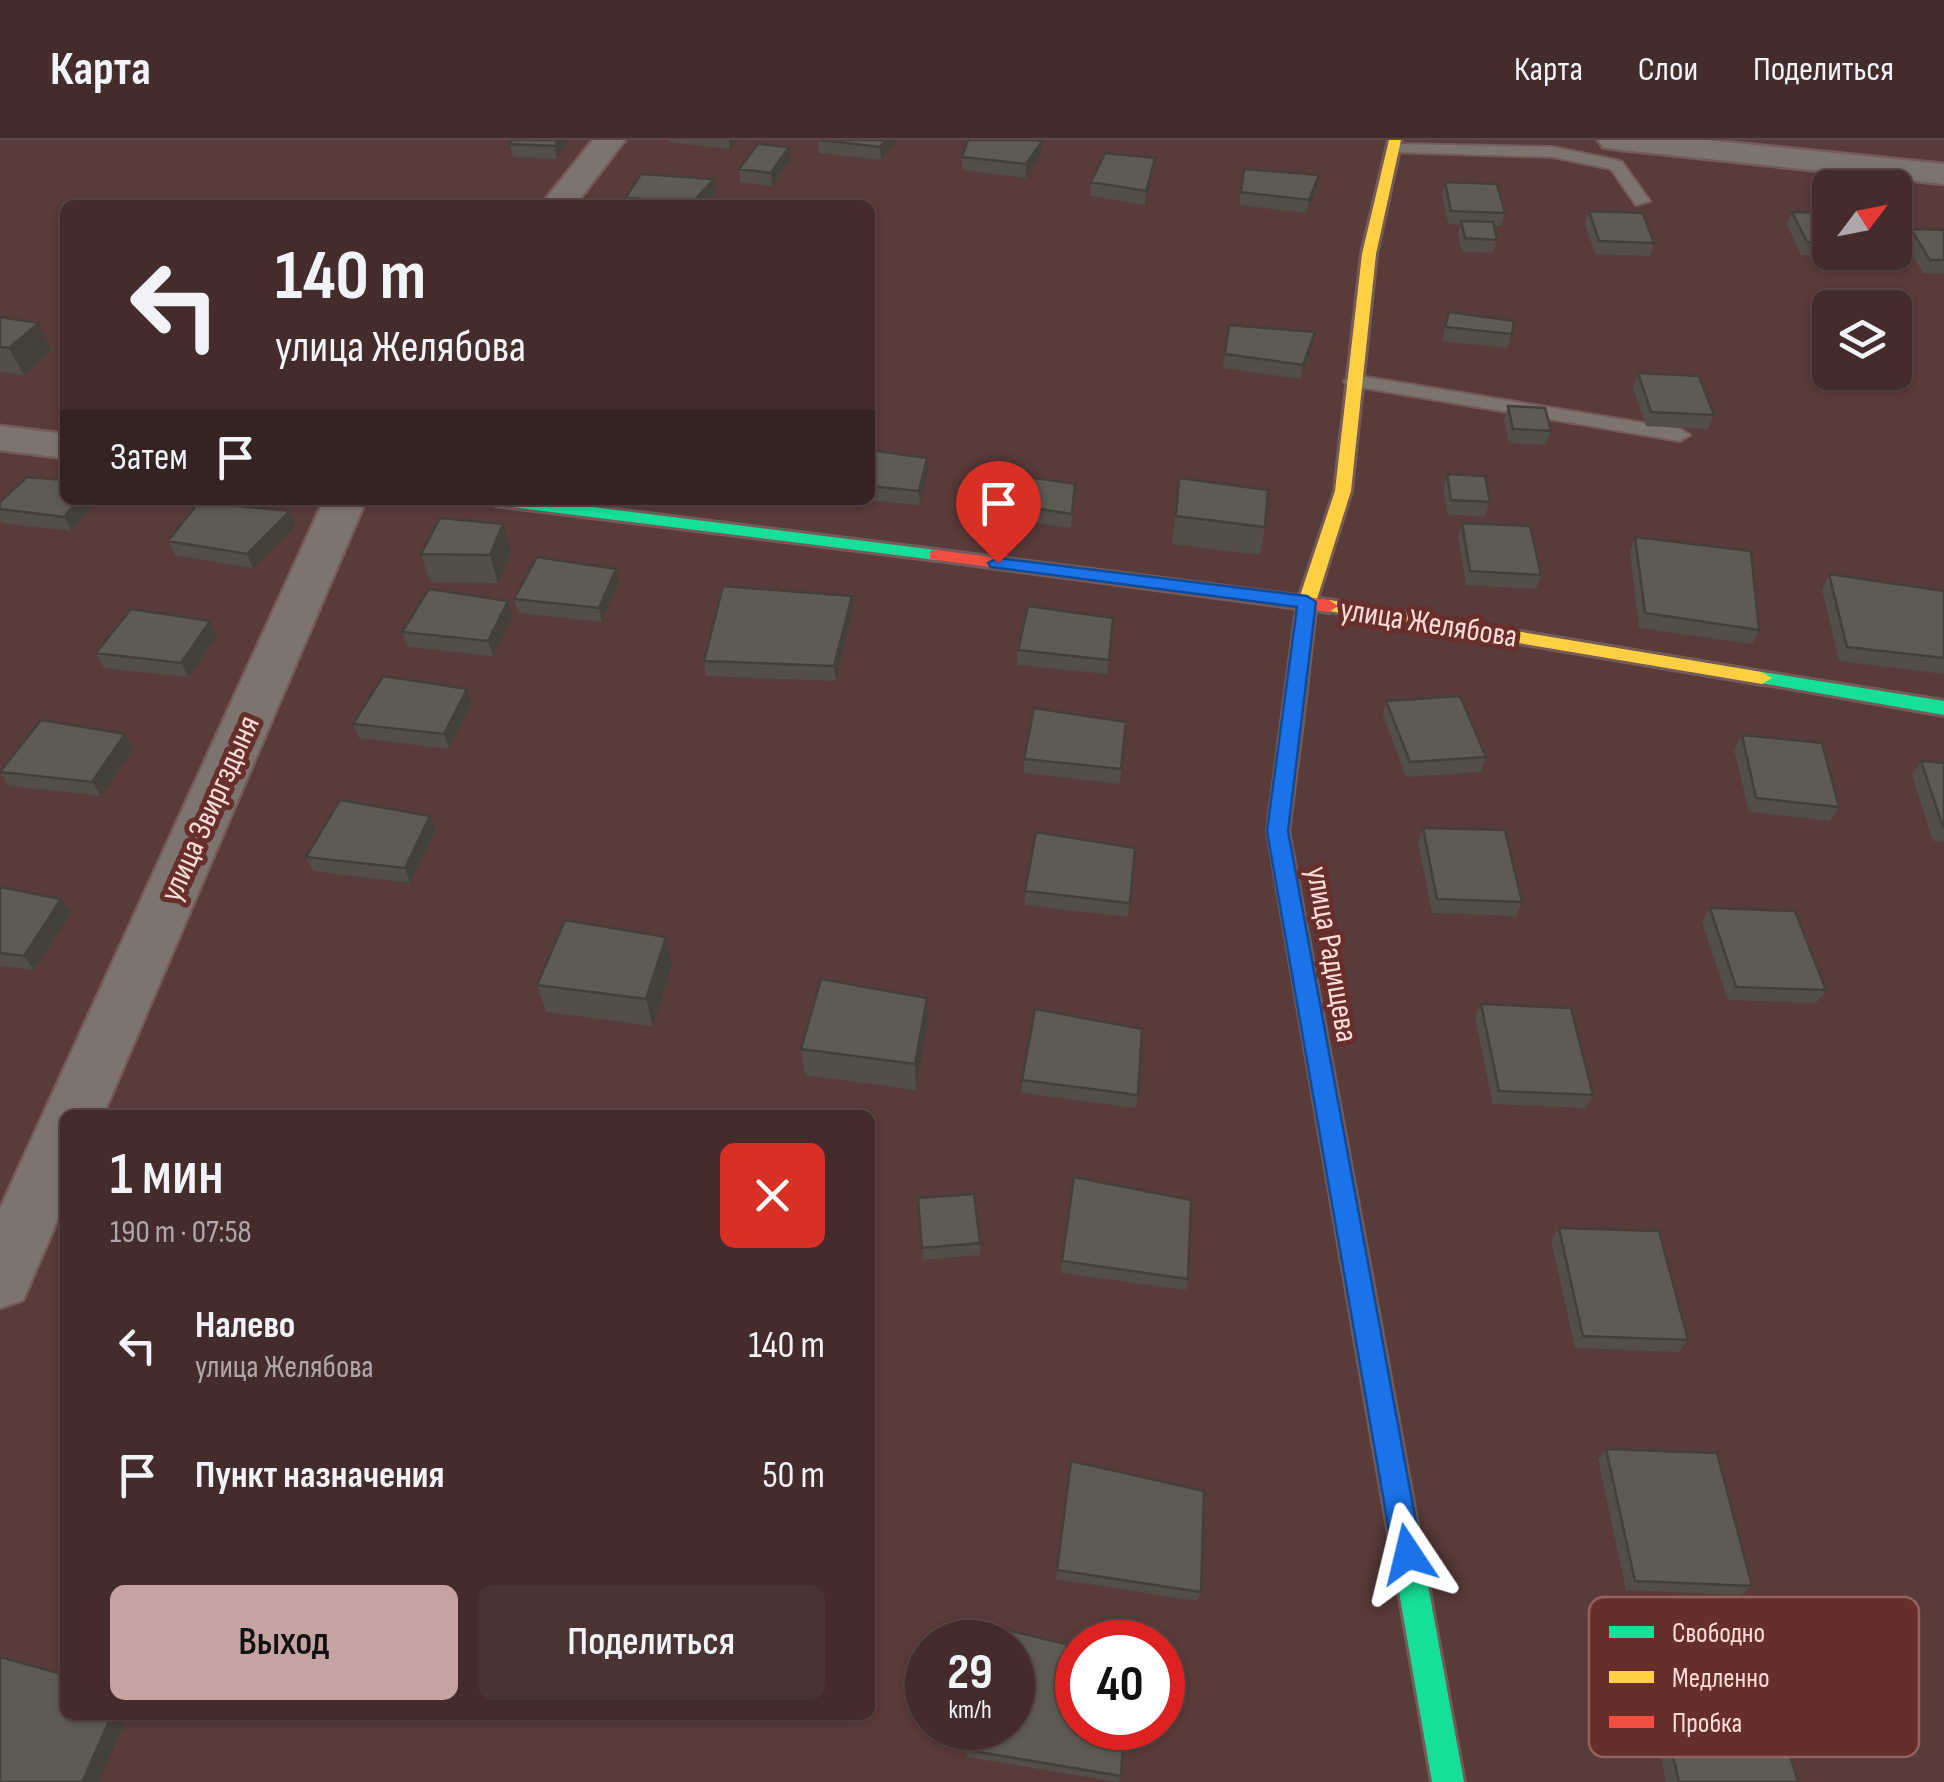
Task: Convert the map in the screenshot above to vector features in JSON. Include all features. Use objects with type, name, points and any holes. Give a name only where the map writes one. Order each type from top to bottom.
[{"type":"street","points":[[562,200],[609,140]]},
{"type":"street","points":[[1614,140],[1944,174]]},
{"type":"street","name":"улица Радищева","points":[[1396,144],[1369,254],[1343,491],[1307,602],[1278,831],[1448,1782]]},
{"type":"street","points":[[0,438],[60,445]]},
{"type":"street","name":"улица Звиргздыня","points":[[75,1110],[344,505]]},
{"type":"street","name":"улица Желябова","points":[[535,505],[1307,602],[1944,708]]},
{"type":"street","points":[[0,1279],[60,1143]]},
{"type":"lane","points":[[1396,144],[1553,152],[1616,165],[1642,202]]},
{"type":"lane","points":[[1354,381],[1680,435]]},
{"type":"building","points":[[512,140],[558,140],[555,146],[510,144]]},
{"type":"building","points":[[819,140],[886,140],[880,147]]},
{"type":"building","points":[[968,140],[1042,141],[1026,164],[962,157]]},
{"type":"building","points":[[758,144],[789,147],[771,173],[739,169]]},
{"type":"building","points":[[1105,153],[1155,158],[1146,191],[1091,182]]},
{"type":"building","points":[[1244,169],[1319,175],[1309,200],[1241,192]]},
{"type":"building","points":[[641,174],[714,179],[695,200],[626,197]]},
{"type":"building","points":[[1445,182],[1497,184],[1505,213],[1451,211]]},
{"type":"building","points":[[1589,211],[1643,213],[1654,243],[1599,241]]},
{"type":"building","points":[[1792,212],[1812,213],[1812,242],[1807,242]]},
{"type":"building","points":[[1461,221],[1493,222],[1497,240],[1465,238]]},
{"type":"building","points":[[1912,229],[1944,230],[1944,260],[1930,260]]},
{"type":"building","points":[[1449,312],[1514,321],[1512,334],[1445,327]]},
{"type":"building","points":[[0,317],[39,323],[9,348],[0,347]]},
{"type":"building","points":[[1229,325],[1315,332],[1303,365],[1225,354]]},
{"type":"building","points":[[1638,373],[1699,376],[1714,415],[1651,412]]},
{"type":"building","points":[[1508,406],[1545,408],[1551,431],[1513,429]]},
{"type":"building","points":[[875,451],[927,458],[919,491],[875,487]]},
{"type":"building","points":[[1447,474],[1485,476],[1490,502],[1451,500]]},
{"type":"building","points":[[1015,475],[1075,484],[1072,514],[1007,504]]},
{"type":"building","points":[[27,477],[60,480],[60,505],[74,505],[64,517],[0,509],[0,502]]},
{"type":"building","points":[[1179,478],[1268,490],[1265,527],[1176,516]]},
{"type":"building","points":[[197,505],[290,511],[247,554],[168,541]]},
{"type":"building","points":[[440,518],[503,524],[490,555],[421,554]]},
{"type":"building","points":[[1462,523],[1530,526],[1541,575],[1470,571]]},
{"type":"building","points":[[1635,537],[1751,551],[1759,630],[1645,613]]},
{"type":"building","points":[[537,557],[616,569],[599,608],[514,599]]},
{"type":"building","points":[[1829,574],[1944,591],[1944,658],[1847,647]]},
{"type":"building","points":[[723,586],[852,596],[834,666],[704,661]]},
{"type":"building","points":[[429,589],[508,601],[488,641],[402,632]]},
{"type":"building","points":[[1028,606],[1113,618],[1109,660],[1018,650]]},
{"type":"building","points":[[131,609],[210,621],[181,663],[96,653]]},
{"type":"building","points":[[383,676],[467,689],[444,734],[353,724]]},
{"type":"building","points":[[1460,696],[1486,757],[1410,762],[1386,701]]},
{"type":"building","points":[[1034,708],[1126,722],[1121,769],[1024,759]]},
{"type":"building","points":[[41,720],[125,734],[92,782],[0,772]]},
{"type":"building","points":[[1742,735],[1822,743],[1839,807],[1756,798]]},
{"type":"building","points":[[1921,761],[1944,763],[1944,827],[1943,827]]},
{"type":"building","points":[[340,800],[430,816],[405,868],[306,857]]},
{"type":"building","points":[[1423,828],[1505,830],[1522,902],[1437,899]]},
{"type":"building","points":[[1036,832],[1135,848],[1130,903],[1025,891]]},
{"type":"building","points":[[0,887],[61,899],[24,956],[0,953]]},
{"type":"building","points":[[1710,908],[1795,911],[1826,990],[1736,987]]},
{"type":"building","points":[[565,920],[666,937],[646,999],[537,985]]},
{"type":"building","points":[[821,979],[927,998],[915,1064],[801,1049]]},
{"type":"building","points":[[1481,1004],[1571,1008],[1593,1095],[1499,1091]]},
{"type":"building","points":[[1035,1009],[1142,1029],[1138,1095],[1022,1080]]},
{"type":"building","points":[[1074,1177],[1191,1200],[1188,1279],[1062,1261]]},
{"type":"building","points":[[974,1194],[980,1243],[922,1248],[918,1198]]},
{"type":"building","points":[[1559,1228],[1659,1231],[1688,1340],[1583,1336]]},
{"type":"building","points":[[1606,1449],[1717,1453],[1752,1586],[1635,1581]]},
{"type":"building","points":[[1071,1461],[1204,1491],[1201,1592],[1057,1570]]},
{"type":"building","points":[[1035,1637],[1055,1642],[1055,1750],[1123,1750],[1121,1776],[967,1750],[1035,1750]]},
{"type":"building","points":[[0,1657],[60,1674],[60,1720],[110,1720],[82,1782],[0,1782]]},
{"type":"building","points":[[1673,1757],[1790,1757],[1798,1782],[1679,1782]]},
{"type":"traffic: fast","points":[[535,505],[936,555]]},
{"type":"traffic: fast","points":[[1762,678],[1944,708]]},
{"type":"traffic: fast","points":[[1373,1361],[1448,1782]]},
{"type":"traffic: slow","points":[[1293,715],[1307,602],[1343,491],[1369,254],[1395,140]]},
{"type":"traffic: slow","points":[[1329,606],[1762,678]]},
{"type":"traffic: jam","points":[[936,555],[1329,606]]},
{"type":"traffic: jam","points":[[1293,715],[1278,831],[1373,1361]]},
{"type":"route","points":[[998,563],[1307,602],[1278,831],[1408,1554]]}]
